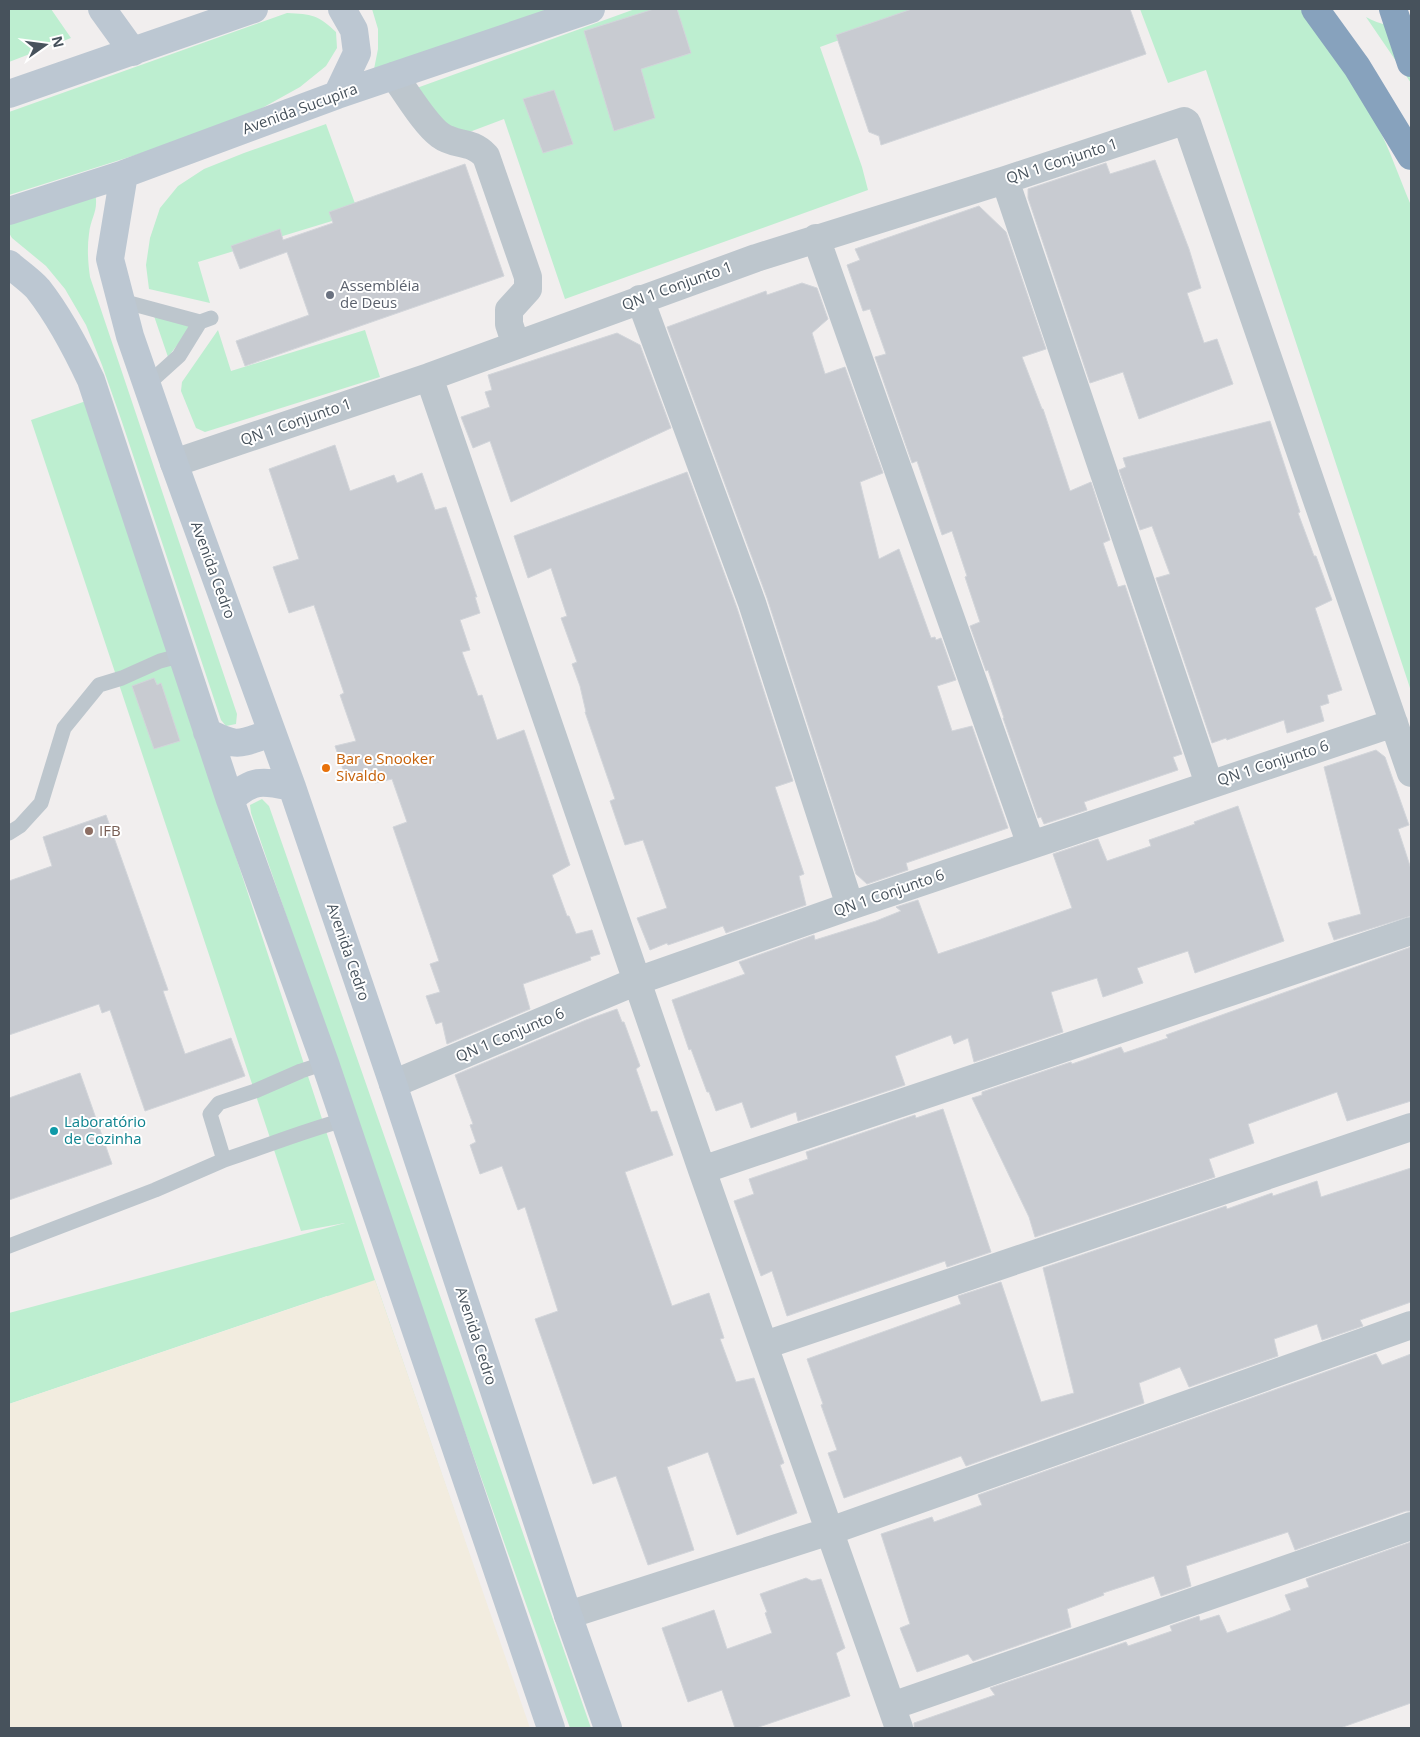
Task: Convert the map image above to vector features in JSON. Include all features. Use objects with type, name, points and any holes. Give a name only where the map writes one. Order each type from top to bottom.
[{"type":"highway","points":[[1315,9],[1357,67],[1411,156]]},
{"type":"highway","points":[[1393,9],[1411,63]]},
{"type":"street","points":[[102,9],[133,52]]},
{"type":"street","points":[[9,94],[254,9]]},
{"type":"street","points":[[337,95],[357,53],[354,30],[342,9]]},
{"type":"street","name":"Avenida Sucupira","points":[[9,211],[124,174],[337,95],[591,9]]},
{"type":"street","points":[[394,76],[431,126],[440,135],[479,148],[488,161],[528,282],[528,289],[509,310],[509,324],[516,345]]},
{"type":"street","name":"QN 1 Conjunto 1","points":[[174,463],[430,377],[756,258],[1184,121],[1394,723]]},
{"type":"street","name":"Avenida Cedro","points":[[124,174],[110,259],[130,336],[174,463],[292,787],[393,1084],[568,1615],[608,1728]]},
{"type":"street","points":[[1004,180],[1209,784]]},
{"type":"street","points":[[816,238],[1031,845]]},
{"type":"street","points":[[9,264],[37,288],[47,302],[74,343],[91,380],[230,800],[325,1063],[551,1728]]},
{"type":"street","points":[[640,299],[752,603],[850,906]]},
{"type":"street","points":[[430,377],[702,1170],[895,1717],[1411,1526]]},
{"type":"street","points":[[1394,723],[1411,773]]},
{"type":"street","name":"QN 1 Conjunto 6","points":[[393,1084],[637,981],[850,906],[1394,723]]},
{"type":"street","points":[[207,732],[226,742],[239,744],[272,733]]},
{"type":"street","points":[[230,800],[243,787],[257,783],[268,782],[292,787]]},
{"type":"street","points":[[702,1170],[1411,931]]},
{"type":"street","points":[[765,1345],[1411,1127]]},
{"type":"street","points":[[568,1615],[830,1531],[1411,1325]]},
{"type":"lane","points":[[122,301],[205,320],[179,356],[148,384]]},
{"type":"lane","points":[[9,833],[20,826],[41,803],[64,728],[99,685],[122,678],[160,661],[183,655]]},
{"type":"lane","points":[[224,1160],[210,1114],[219,1103],[325,1063]]},
{"type":"lane","points":[[9,1246],[155,1190],[224,1160],[344,1120]]},
{"type":"green space","points":[[9,9],[51,9],[71,38],[9,62]]},
{"type":"green space","points":[[372,9],[555,9],[373,74],[378,49],[378,29]]},
{"type":"green space","points":[[635,9],[925,9],[820,47],[862,167],[868,190],[565,299],[504,119],[435,145],[414,89]]},
{"type":"green space","points":[[1140,9],[1300,9],[1342,64],[1360,94],[1382,134],[1410,203],[1411,691],[1206,70],[1168,83]]},
{"type":"green space","points":[[287,13],[314,16],[336,32],[337,48],[326,66],[300,87],[255,112],[180,141],[9,195],[9,112]]},
{"type":"green space","points":[[1366,17],[1388,25],[1411,27],[1411,83]]},
{"type":"green space","points":[[326,124],[357,209],[332,221],[198,262],[210,303],[149,289],[146,265],[150,238],[160,208],[178,186],[204,169]]},
{"type":"green space","points":[[95,192],[96,204],[88,245],[90,277],[237,714],[236,724],[226,726],[221,720],[122,422],[86,325],[65,289],[46,266],[12,238],[9,233],[9,217]]},
{"type":"green space","points":[[154,316],[192,326],[168,357]]},
{"type":"green space","points":[[218,330],[231,371],[365,330],[380,377],[205,432],[196,428],[181,391],[182,382]]},
{"type":"green space","points":[[86,401],[375,1280],[529,1728],[327,1296],[9,1404],[9,1313],[345,1223],[301,1231],[31,420]]},
{"type":"green space","points":[[262,799],[269,806],[591,1728],[570,1728],[433,1342],[251,813],[250,805]]},
{"type":"sand","points":[[375,1280],[530,1728],[9,1728],[9,1404]]},
{"type":"building","points":[[654,9],[677,9],[691,53],[641,69],[655,118],[614,131],[584,31]]},
{"type":"building","points":[[912,9],[1130,9],[1146,54],[881,145],[879,136],[869,132],[836,35]]},
{"type":"building","points":[[554,90],[573,144],[543,153],[523,99]]},
{"type":"building","points":[[1155,160],[1189,249],[1201,288],[1187,293],[1204,343],[1217,339],[1233,384],[1139,419],[1123,372],[1090,383],[1028,198],[1028,189],[1106,163],[1110,174]]},
{"type":"building","points":[[465,164],[504,276],[245,366],[236,341],[309,315],[287,252],[240,269],[231,246],[280,229],[283,240],[333,223],[329,212]]},
{"type":"building","points":[[979,206],[1006,232],[1046,349],[1022,357],[1043,409],[1070,491],[1091,482],[1110,540],[1103,543],[1118,587],[1125,585],[1182,754],[1173,757],[1178,770],[1084,802],[1087,810],[1044,824],[1041,817],[1038,818],[988,670],[986,671],[970,626],[980,622],[952,531],[942,535],[917,461],[912,463],[875,357],[886,354],[870,309],[863,311],[847,265],[860,260],[855,249]]},
{"type":"building","points":[[802,283],[817,288],[828,319],[812,333],[825,374],[845,367],[883,473],[860,482],[879,559],[899,549],[931,638],[935,637],[936,640],[941,638],[956,680],[937,686],[952,731],[972,726],[1008,828],[906,863],[908,870],[867,884],[856,874],[767,598],[667,327],[766,291],[767,295]]},
{"type":"building","points":[[617,333],[640,345],[671,428],[511,502],[490,441],[473,448],[461,417],[490,407],[485,392],[492,390],[488,375]]},
{"type":"building","points":[[1270,421],[1300,512],[1298,513],[1332,600],[1315,608],[1342,690],[1327,695],[1329,703],[1320,706],[1324,721],[1287,733],[1284,720],[1227,740],[1226,738],[1212,743],[1156,578],[1170,574],[1152,526],[1140,530],[1119,470],[1126,467],[1123,458]]},
{"type":"building","points":[[335,445],[350,491],[394,475],[397,483],[422,473],[435,510],[446,507],[477,597],[475,597],[480,613],[460,620],[470,650],[462,652],[478,696],[482,695],[497,740],[524,730],[570,865],[552,875],[567,916],[569,916],[576,934],[592,930],[600,954],[590,957],[591,960],[523,984],[530,1009],[447,1044],[442,1022],[436,1024],[426,996],[440,992],[430,964],[439,961],[393,827],[407,822],[392,779],[375,783],[370,769],[346,778],[335,746],[356,741],[340,695],[344,693],[314,605],[289,613],[273,567],[299,559],[269,469]]},
{"type":"building","points":[[687,472],[737,608],[793,781],[775,787],[804,874],[799,876],[806,905],[726,933],[723,926],[650,950],[637,918],[667,908],[643,840],[625,845],[610,801],[615,799],[585,712],[580,686],[572,664],[577,662],[561,618],[567,616],[551,568],[528,578],[514,536]]},
{"type":"building","points":[[154,678],[157,685],[161,683],[180,741],[154,749],[132,686]]},
{"type":"building","points":[[1376,750],[1385,757],[1409,825],[1398,829],[1411,869],[1411,916],[1334,940],[1328,923],[1361,914],[1324,767]]},
{"type":"building","points":[[1238,806],[1284,941],[1195,973],[1188,951],[1137,968],[1143,983],[1103,997],[1097,978],[1051,992],[1063,1032],[974,1062],[968,1038],[954,1044],[951,1035],[895,1056],[905,1085],[798,1121],[796,1112],[751,1128],[742,1102],[716,1111],[691,1049],[689,1050],[672,1000],[745,974],[739,962],[814,935],[815,940],[876,921],[901,911],[896,907],[918,900],[938,954],[983,939],[1072,908],[1053,854],[1098,839],[1107,861],[1151,846],[1149,840]]},
{"type":"building","points":[[106,815],[168,990],[163,991],[185,1054],[231,1038],[245,1076],[145,1111],[110,1010],[102,1013],[99,1004],[9,1035],[9,881],[52,866],[43,837]]},
{"type":"building","points":[[1411,947],[1411,1101],[1347,1121],[1337,1092],[1248,1124],[1254,1143],[1209,1159],[1215,1177],[1035,1237],[1029,1217],[972,1098],[982,1095],[982,1092],[1071,1062],[1072,1064],[1121,1047],[1124,1053],[1168,1038],[1166,1035]]},
{"type":"building","points":[[617,1009],[622,1022],[624,1022],[640,1066],[636,1069],[651,1112],[657,1111],[673,1155],[625,1172],[672,1306],[709,1293],[724,1338],[720,1339],[736,1382],[754,1378],[784,1463],[780,1465],[797,1513],[737,1535],[708,1452],[667,1467],[694,1550],[648,1565],[616,1476],[593,1484],[535,1319],[558,1311],[525,1207],[518,1210],[502,1166],[480,1174],[470,1145],[476,1142],[470,1125],[473,1124],[455,1075],[586,1020]]},
{"type":"building","name":"Laboratório de Cozinha","points":[[80,1073],[112,1164],[9,1200],[9,1098]]},
{"type":"building","points":[[943,1109],[991,1252],[947,1267],[945,1261],[787,1316],[772,1271],[761,1276],[734,1201],[754,1194],[749,1179],[808,1159],[806,1152],[915,1115],[916,1118]]},
{"type":"building","points":[[1411,1168],[1411,1302],[1360,1320],[1363,1326],[1322,1340],[1317,1324],[1274,1339],[1278,1356],[1189,1387],[1180,1367],[1139,1383],[1144,1403],[966,1466],[961,1456],[844,1498],[828,1453],[837,1450],[807,1359],[961,1304],[958,1296],[1001,1282],[1041,1402],[1074,1393],[1043,1268],[1226,1206],[1227,1209],[1272,1193],[1273,1196],[1317,1181],[1321,1197]]},
{"type":"building","points":[[1376,1354],[1382,1365],[1411,1354],[1411,1511],[1406,1511],[1295,1550],[1288,1532],[1186,1566],[1191,1586],[1161,1596],[1154,1576],[1103,1593],[1104,1595],[1067,1609],[1071,1627],[973,1661],[968,1654],[917,1672],[900,1628],[910,1624],[881,1534],[932,1517],[934,1522],[982,1505],[978,1495]]},
{"type":"building","points":[[1411,1542],[1411,1703],[1340,1728],[914,1728],[914,1723],[995,1695],[990,1688],[1126,1642],[1128,1646],[1172,1631],[1170,1626],[1199,1616],[1200,1621],[1219,1615],[1227,1633],[1273,1617],[1291,1610],[1285,1595],[1309,1587],[1306,1579]]},
{"type":"building","points":[[806,1578],[812,1581],[821,1579],[845,1648],[836,1653],[850,1696],[756,1728],[735,1728],[722,1690],[688,1702],[662,1628],[714,1610],[727,1649],[772,1633],[760,1594]]},
{"type":"place","name":"Assembléia de Deus","points":[[330,295]]},
{"type":"place","name":"Bar e Snooker Sivaldo","points":[[326,768]]},
{"type":"place","name":"IFB","points":[[89,831]]},
{"type":"place","name":"Laboratório de Cozinha","points":[[54,1131]]}]
